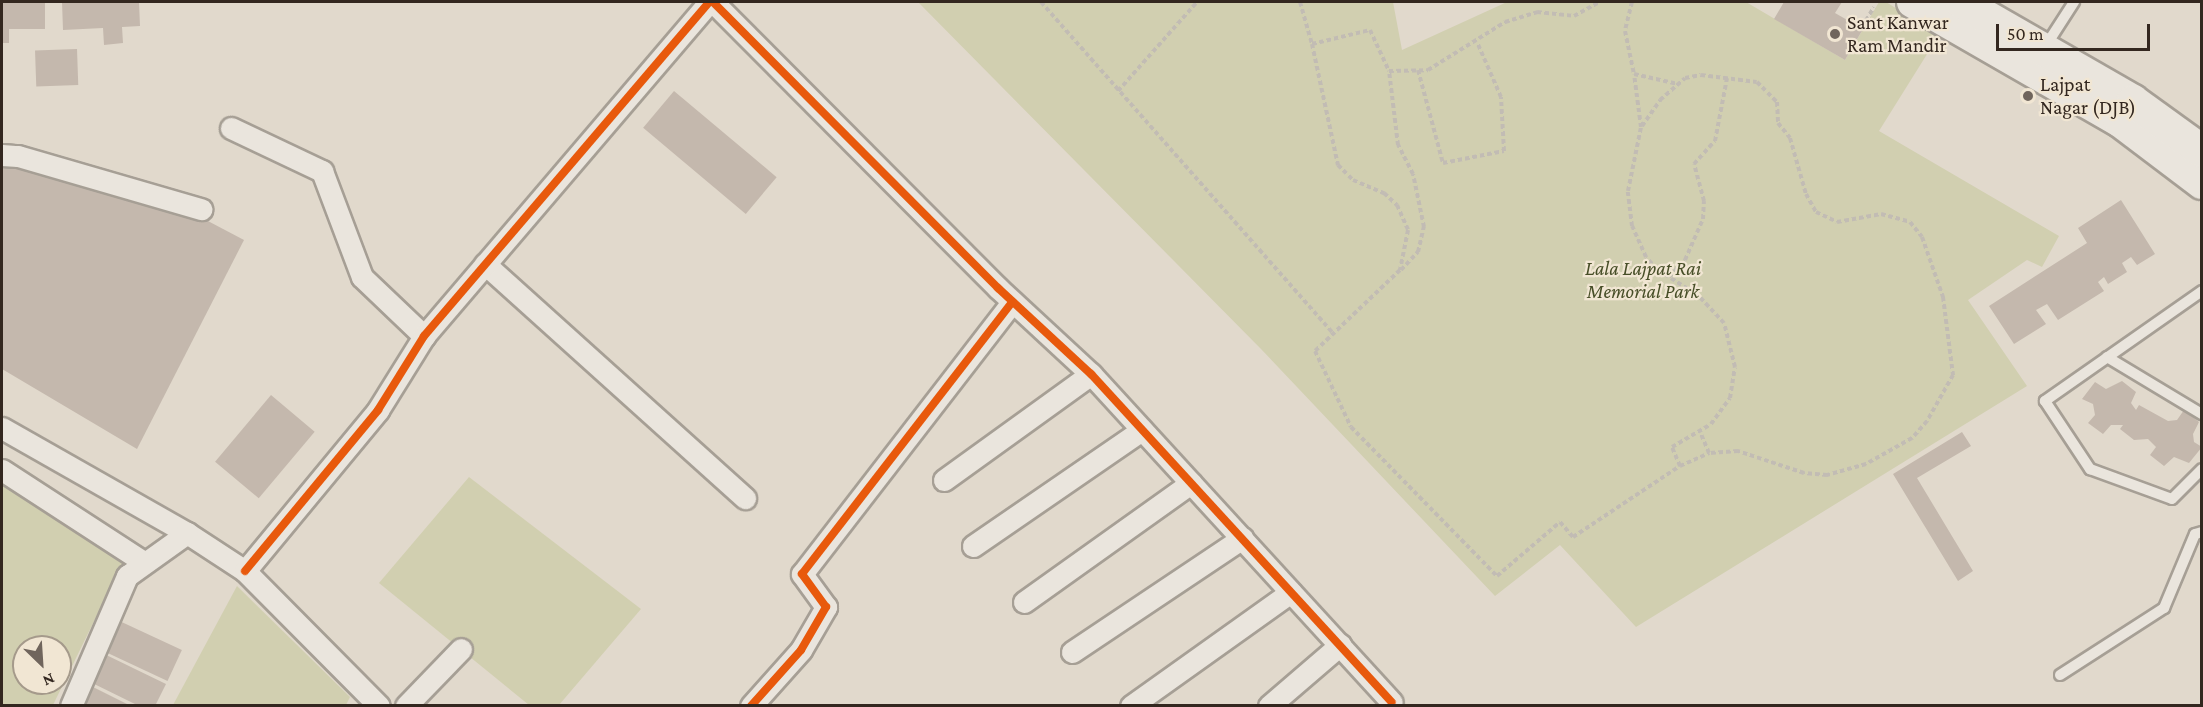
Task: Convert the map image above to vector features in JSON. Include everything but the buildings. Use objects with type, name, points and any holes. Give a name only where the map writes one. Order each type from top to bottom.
[{"type":"street","points":[[245,571],[378,410],[424,336],[711,2],[1012,302],[1091,374],[1392,702]]},
{"type":"street","points":[[1913,2],[2120,122],[2202,183]]},
{"type":"street","points":[[1961,2],[2045,48],[2133,101],[2202,151]]},
{"type":"street","points":[[231,128],[322,171],[362,277],[424,336]]},
{"type":"street","points":[[2,155],[18,156],[201,209]]},
{"type":"street","points":[[485,264],[745,498]]},
{"type":"street","points":[[751,705],[801,650],[826,606],[802,574],[1012,302]]},
{"type":"street","points":[[944,480],[1091,374]]},
{"type":"street","points":[[2,428],[187,533],[245,571],[380,705]]},
{"type":"street","points":[[973,546],[1142,430]]},
{"type":"street","points":[[2,470],[142,561]]},
{"type":"street","points":[[1024,602],[1191,483]]},
{"type":"street","points":[[71,705],[127,576],[142,561],[187,533]]},
{"type":"street","points":[[1072,652],[1242,538]]},
{"type":"street","points":[[1131,705],[1292,592]]},
{"type":"street","points":[[1269,705],[1340,645]]},
{"type":"street","points":[[406,705],[461,649]]},
{"type":"lane","points":[[2045,48],[2074,2]]},
{"type":"lane","points":[[2202,291],[2045,401],[2090,469],[2172,499],[2202,469]]},
{"type":"lane","points":[[2107,357],[2202,414]]},
{"type":"lane","points":[[2060,675],[2164,608],[2195,534],[2202,532]]},
{"type":"path","points":[[1041,2],[1332,332]]},
{"type":"path","points":[[1118,91],[1197,2]]},
{"type":"path","points":[[1300,2],[1312,44],[1338,165],[1353,180],[1384,193],[1406,220],[1408,241],[1400,270]]},
{"type":"path","points":[[1389,71],[1428,70],[1478,42],[1505,22],[1537,12],[1574,16],[1599,2]]},
{"type":"path","points":[[1632,2],[1626,31],[1641,127],[1628,191],[1629,212],[1646,257],[1713,309],[1724,323],[1734,354],[1730,398],[1700,432],[1672,447],[1680,466]]},
{"type":"path","points":[[1862,27],[1874,7]]},
{"type":"path","points":[[1312,44],[1370,30],[1389,71],[1398,145],[1413,174],[1424,227],[1418,252],[1314,351],[1351,427],[1497,576],[1560,522],[1573,537],[1680,466],[1709,453],[1752,454],[1816,475],[1852,470],[1916,433],[1950,383],[1954,368],[1943,297],[1917,229],[1891,214],[1837,222],[1821,217],[1810,203],[1792,145],[1778,123],[1776,99],[1757,82],[1694,75],[1678,84],[1660,100],[1641,127]]},
{"type":"path","points":[[1418,70],[1443,163],[1504,151],[1501,97],[1478,42]]},
{"type":"path","points":[[1634,74],[1678,84]]},
{"type":"path","points":[[1669,277],[1685,260],[1702,219],[1704,201],[1694,164],[1715,141],[1727,78]]},
{"type":"path","points":[[1700,432],[1709,453]]},
{"type":"green space","name":"Lala Lajpat Rai Memorial Park","points":[[918,2],[1393,2],[1402,50],[1507,2],[1746,2],[1845,60],[1879,2],[1886,2],[1939,35],[1879,131],[2059,236],[2042,267],[2027,260],[1968,300],[2027,386],[1636,627],[1560,545],[1495,596],[1261,349]]},
{"type":"green space","points":[[469,477],[641,609],[559,705],[529,705],[379,583]]},
{"type":"green space","points":[[2,485],[123,562],[72,666],[72,635],[12,635],[12,695],[58,695],[53,705],[2,705]]},
{"type":"green space","points":[[237,586],[350,697],[346,705],[173,705]]},
{"type":"cycle path","points":[[245,571],[378,410],[424,336],[709,2]]},
{"type":"cycle path","points":[[713,2],[998,288],[1091,374],[1392,702]]},
{"type":"cycle path","points":[[751,706],[801,650],[826,607],[802,574],[1012,302]]},
{"type":"place","name":"Sant Kanwar Ram Mandir","points":[[1835,34]]},
{"type":"place","name":"Lajpat Nagar (DJB)","points":[[2028,96]]}]
